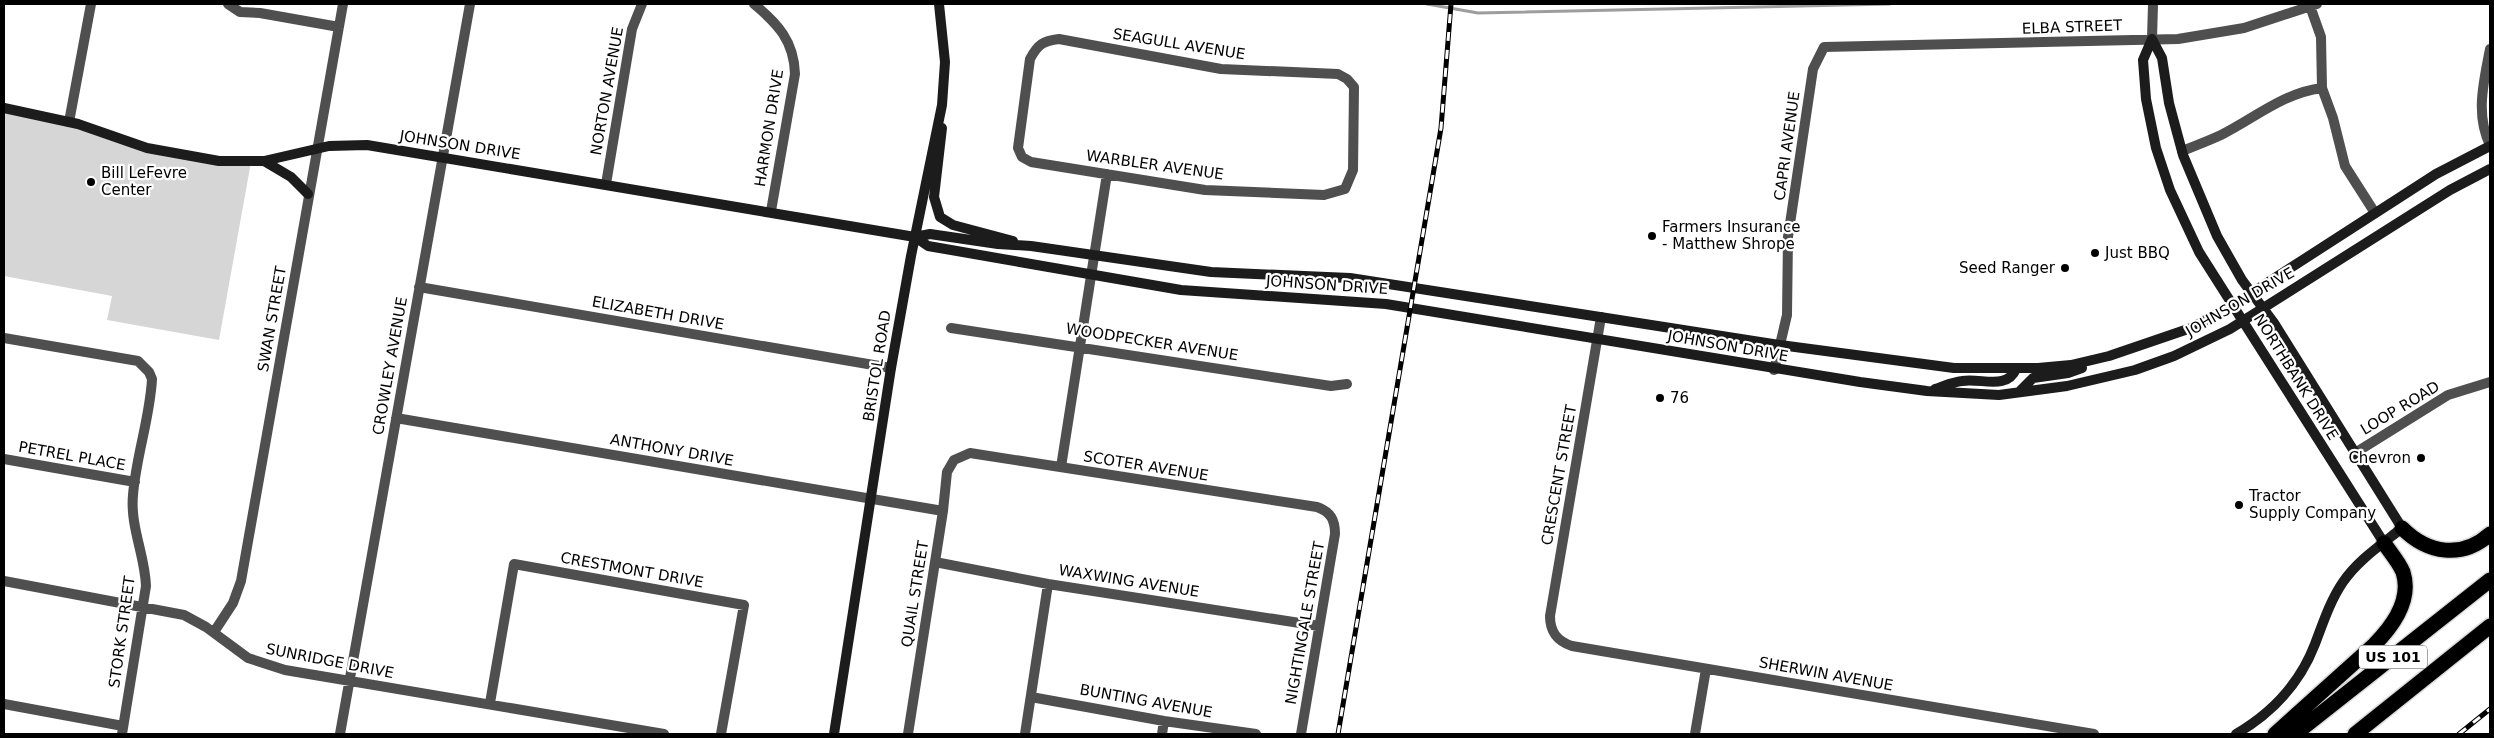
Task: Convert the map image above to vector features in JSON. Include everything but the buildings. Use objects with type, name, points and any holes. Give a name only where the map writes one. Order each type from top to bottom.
[{"type":"highway","points":[[2402,528],[2423,545],[2452,552],[2467,549],[2490,534]]},
{"type":"highway","points":[[2275,734],[2374,645],[2388,630],[2397,616],[2402,604],[2404,578],[2402,570],[2384,542]]},
{"type":"highway","name":"US 101","points":[[2295,734],[2490,580]]},
{"type":"highway","name":"US 101","points":[[2355,734],[2490,626]]},
{"type":"main road","name":"BRISTOL ROAD","points":[[834,734],[891,368],[942,104],[945,62],[938,4]]},
{"type":"main road","name":"NORTHBANK DRIVE","points":[[2152,39],[2162,58],[2170,103],[2182,151],[2202,206],[2217,236],[2402,528]]},
{"type":"main road","name":"NORTHBANK DRIVE","points":[[2152,39],[2143,60],[2146,99],[2156,148],[2181,216],[2199,252],[2384,542]]},
{"type":"main road","points":[[942,104],[942,142],[934,197],[940,217],[953,225],[1031,246]]},
{"type":"main road","name":"JOHNSON DRIVE","points":[[4,108],[70,122],[130,143],[162,151],[219,161],[264,161],[316,149],[358,144],[772,211],[915,237],[930,234],[998,244],[1031,246],[1183,269],[1241,275],[1350,278],[1780,345],[1954,368],[2016,368],[2071,365],[2109,356],[2191,328],[2233,305],[2436,174],[2490,146]]},
{"type":"main road","points":[[264,161],[290,177],[308,194]]},
{"type":"main road","name":"JOHNSON DRIVE","points":[[915,237],[928,246],[1201,292],[1386,304],[1598,338],[1774,370],[1927,391],[1998,395],[2067,386],[2135,370],[2194,347],[2243,322],[2450,190],[2490,169]]},
{"type":"main road","points":[[2020,391],[2033,378],[2068,373],[2109,356]]},
{"type":"main road","points":[[1927,391],[1962,381],[2005,382],[2012,377],[2016,368]]},
{"type":"main road","points":[[2236,734],[2265,715],[2291,687],[2309,658],[2331,603],[2342,583],[2361,560],[2402,528]]},
{"type":"street","points":[[70,122],[91,4]]},
{"type":"street","points":[[228,4],[240,12],[260,13],[339,27]]},
{"type":"street","name":"SWAN STREET","points":[[214,632],[234,603],[241,581],[343,4]]},
{"type":"street","name":"CROWLEY AVENUE","points":[[340,734],[441,157],[470,4]]},
{"type":"street","name":"NORTON AVENUE","points":[[606,184],[632,28],[642,4]]},
{"type":"street","name":"HARMON DRIVE","points":[[754,4],[783,31],[790,46],[795,74],[772,211]]},
{"type":"street","points":[[2152,39],[2153,4]]},
{"type":"street","points":[[2313,5],[2321,36],[2322,88],[2333,118],[2345,166],[2375,214]]},
{"type":"street","name":"ELBA STREET","points":[[1824,46],[2152,39],[2208,36],[2244,28],[2313,5]]},
{"type":"street","name":"SEAGULL AVENUE","points":[[1022,157],[1018,148],[1030,59],[1037,46],[1044,41],[1059,39],[1221,69],[1338,74],[1347,79],[1354,87],[1353,170],[1345,189]]},
{"type":"street","name":"CAPRI AVENUE","points":[[1774,370],[1788,302],[1786,259],[1788,238],[1813,69],[1824,46]]},
{"type":"street","points":[[2490,49],[2481,106],[2486,136],[2490,146]]},
{"type":"street","points":[[2182,151],[2220,135],[2284,98],[2304,90],[2322,88]]},
{"type":"street","name":"WARBLER AVENUE","points":[[1022,157],[1031,162],[1206,190],[1324,195],[1345,189]]},
{"type":"street","points":[[1061,467],[1107,174]]},
{"type":"street","name":"ELIZABETH DRIVE","points":[[419,287],[891,368]]},
{"type":"street","name":"CRESCENT STREET","points":[[1556,637],[1552,630],[1550,616],[1601,317]]},
{"type":"street","name":"WOODPECKER AVENUE","points":[[951,328],[1080,346],[1331,386],[1347,384]]},
{"type":"street","name":"STORK STREET","points":[[4,338],[138,361],[149,372],[152,379],[135,482],[133,521],[146,573],[143,606],[122,730]]},
{"type":"street","name":"LOOP ROAD","points":[[2355,453],[2448,395],[2490,382]]},
{"type":"street","name":"ANTHONY DRIVE","points":[[396,418],[943,511]]},
{"type":"street","name":"SCOTER AVENUE","points":[[954,460],[970,452],[1317,507],[1332,517]]},
{"type":"street","name":"PETREL PLACE","points":[[4,459],[135,482]]},
{"type":"street","name":"QUAIL STREET","points":[[908,734],[943,511],[947,472],[954,460]]},
{"type":"street","name":"NIGHTINGALE STREET","points":[[1301,734],[1335,534],[1332,517]]},
{"type":"street","name":"WAXWING AVENUE","points":[[935,562],[1048,584],[1319,626]]},
{"type":"street","name":"CRESTMONT DRIVE","points":[[490,703],[514,564],[744,605],[721,734]]},
{"type":"street","name":"SUNRIDGE DRIVE","points":[[4,581],[184,615],[214,632],[238,652],[262,664],[348,682],[490,703],[664,734]]},
{"type":"street","points":[[1025,734],[1048,584]]},
{"type":"street","name":"SHERWIN AVENUE","points":[[1556,637],[1572,646],[2094,734]]},
{"type":"street","points":[[1695,734],[1706,669]]},
{"type":"street","name":"BUNTING AVENUE","points":[[1030,697],[1164,721],[1256,734]]},
{"type":"street","points":[[4,704],[122,730]]},
{"type":"street","points":[[1162,734],[1164,721]]},
{"type":"shaded area","points":[[4,108],[114,138],[251,162],[219,340],[107,320],[112,296],[4,276]]},
{"type":"waterway","points":[[1427,4],[1478,13],[1890,4]]},
{"type":"railway","points":[[1338,734],[1441,128],[1451,4]]},
{"type":"railway","points":[[2459,734],[2490,709]]},
{"type":"place","name":"Bill LeFevre Center","points":[[91,182]]},
{"type":"place","name":"Farmers Insurance - Matthew Shrope","points":[[1652,236]]},
{"type":"place","name":"Just BBQ","points":[[2095,253]]},
{"type":"place","name":"Seed Ranger","points":[[2065,268]]},
{"type":"place","name":"76","points":[[1660,398]]},
{"type":"place","name":"Chevron","points":[[2421,458]]},
{"type":"place","name":"Tractor Supply Company","points":[[2239,505]]}]
